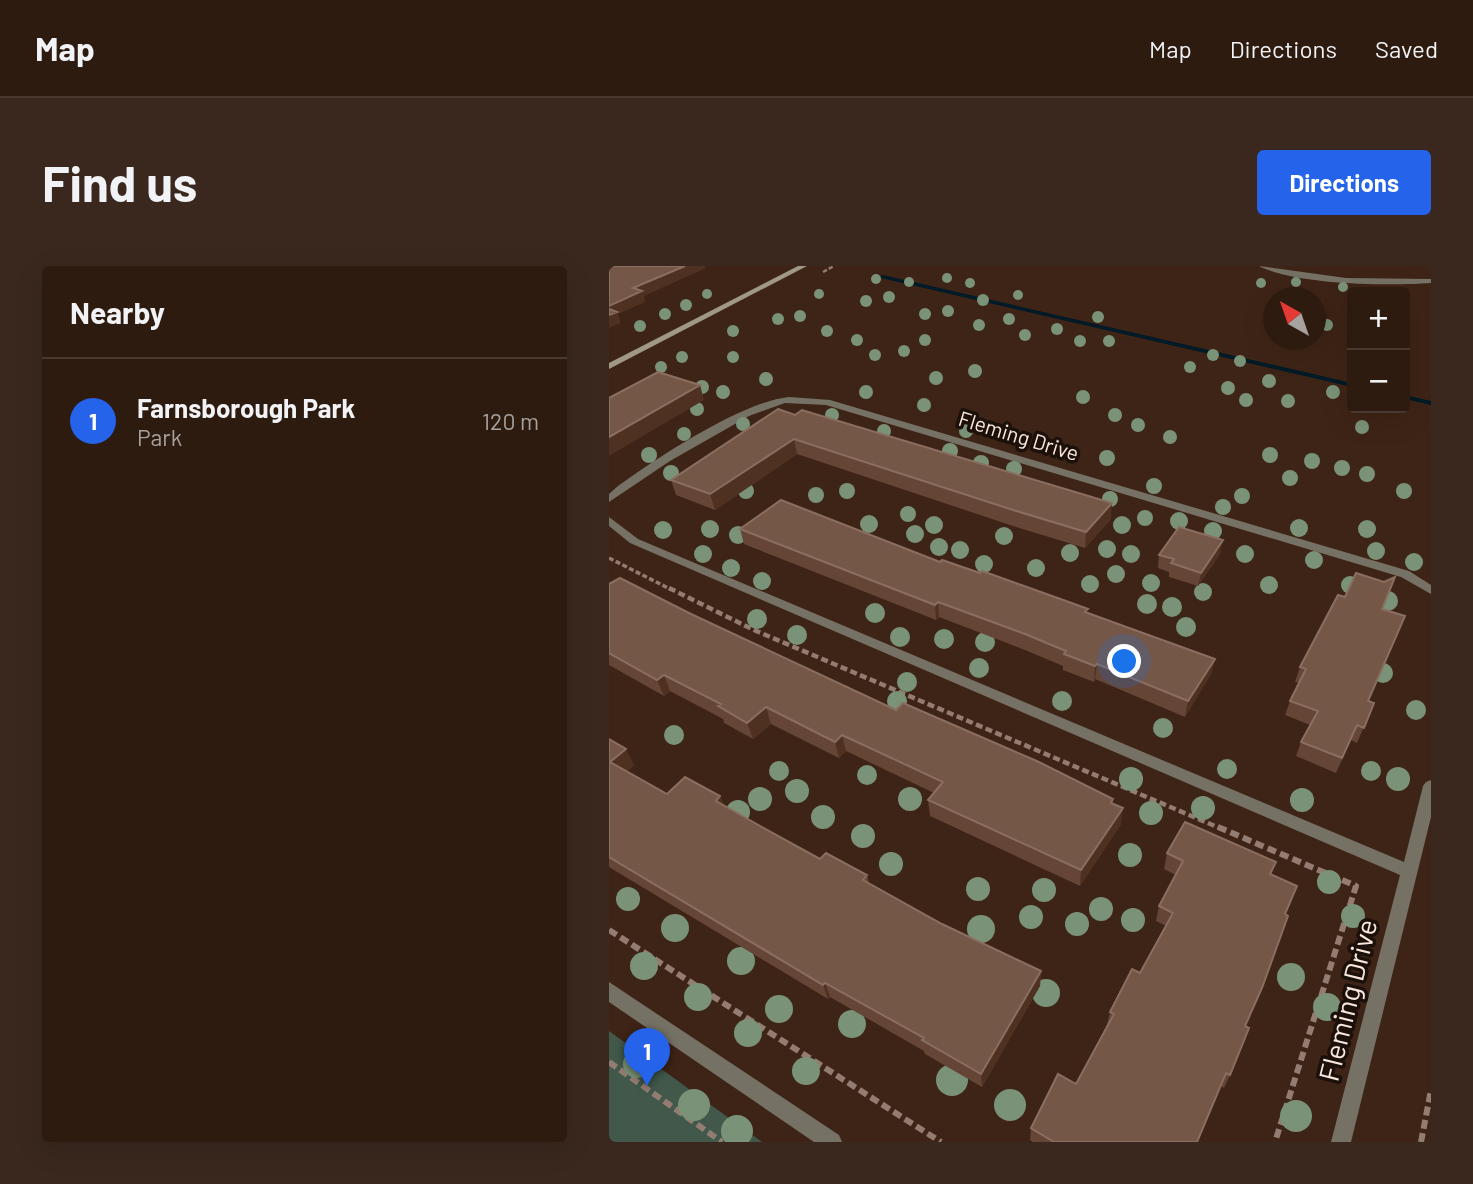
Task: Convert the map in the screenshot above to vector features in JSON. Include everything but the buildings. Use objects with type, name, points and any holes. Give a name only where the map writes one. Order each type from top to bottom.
[{"type":"street","points":[[609,366],[803,266]]},
{"type":"street","points":[[1263,266],[1403,284],[1431,281]]},
{"type":"street","name":"Fleming Drive","points":[[609,499],[641,475],[752,409],[784,400],[827,402],[1405,574],[1431,590]]},
{"type":"street","points":[[609,520],[634,541],[1408,872]]},
{"type":"street","name":"Fleming Drive","points":[[1341,1142],[1431,786]]},
{"type":"street","points":[[609,991],[832,1142]]},
{"type":"path","points":[[609,558],[754,630],[1356,886],[1275,1142]]},
{"type":"path","points":[[609,930],[941,1142]]},
{"type":"path","points":[[609,1062],[722,1142]]},
{"type":"path","points":[[1421,1142],[1431,1090]]},
{"type":"green space","points":[[609,1031],[762,1142],[609,1142]]},
{"type":"waterway","points":[[883,277],[1347,384]]},
{"type":"waterway","points":[[1410,398],[1431,403]]},
{"type":"place","name":"Farnsborough Park","points":[[647,1086]]}]
